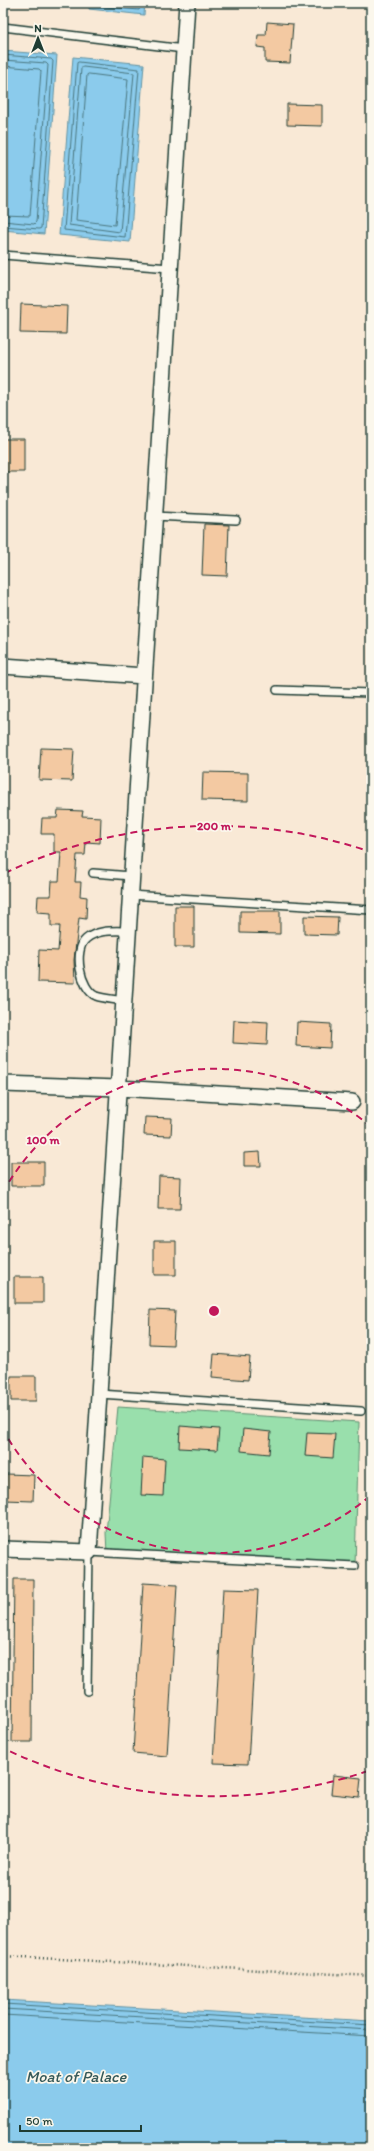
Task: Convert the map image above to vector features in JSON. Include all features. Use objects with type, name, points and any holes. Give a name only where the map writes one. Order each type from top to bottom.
[{"type":"street","points":[[3,1548],[88,1552],[187,3]]},
{"type":"street","points":[[3,666],[144,676]]},
{"type":"street","points":[[3,1084],[118,1088],[352,1102]]},
{"type":"lane","points":[[3,27],[184,49]]},
{"type":"lane","points":[[3,255],[170,268]]},
{"type":"lane","points":[[154,516],[236,520]]},
{"type":"lane","points":[[277,690],[371,693]]},
{"type":"lane","points":[[93,873],[131,876]]},
{"type":"lane","points":[[130,895],[371,910]]},
{"type":"lane","points":[[123,1001],[95,996],[86,988],[80,966],[81,945],[86,939],[106,931],[128,931]]},
{"type":"lane","points":[[98,1394],[361,1411]]},
{"type":"lane","points":[[87,1691],[88,1552],[355,1566]]},
{"type":"path","points":[[3,1956],[371,1976]]},
{"type":"green space","points":[[118,1407],[359,1422],[355,1566],[107,1553],[106,1533]]},
{"type":"water","points":[[89,3],[145,3],[144,15],[89,9]]},
{"type":"water","points":[[3,51],[57,55],[44,234],[3,230]]},
{"type":"water","points":[[73,57],[144,64],[130,242],[59,235]]},
{"type":"water","name":"Moat of Palace","points":[[3,2000],[371,2021],[371,2148],[3,2148]]},
{"type":"building","points":[[267,22],[293,24],[290,63],[265,62],[265,48],[257,47],[258,35],[266,35]]},
{"type":"building","points":[[287,104],[322,105],[322,126],[287,125]]},
{"type":"building","points":[[21,304],[67,306],[66,334],[20,333]]},
{"type":"building","points":[[3,439],[24,439],[24,472],[3,472]]},
{"type":"building","points":[[204,524],[229,525],[227,576],[202,575]]},
{"type":"building","points":[[41,748],[74,749],[72,781],[39,780]]},
{"type":"building","points":[[203,772],[248,773],[248,801],[202,800]]},
{"type":"building","points":[[58,810],[83,811],[82,816],[101,817],[100,843],[86,842],[85,855],[77,855],[75,882],[81,882],[80,896],[87,897],[86,919],[79,918],[74,960],[75,983],[38,982],[39,950],[58,951],[60,926],[51,926],[51,913],[37,912],[38,896],[51,896],[52,881],[59,881],[61,852],[54,852],[54,834],[41,834],[42,818],[57,818]]},
{"type":"building","points":[[175,906],[194,906],[194,947],[175,947]]},
{"type":"building","points":[[240,911],[280,911],[280,934],[240,933]]},
{"type":"building","points":[[304,916],[338,917],[337,935],[304,934]]},
{"type":"building","points":[[234,1020],[268,1022],[267,1045],[233,1043]]},
{"type":"building","points":[[297,1022],[331,1024],[330,1048],[296,1046]]},
{"type":"building","points":[[145,1117],[172,1118],[171,1136],[144,1135]]},
{"type":"building","points":[[260,1152],[261,1166],[244,1166],[244,1153]]},
{"type":"building","points":[[11,1162],[44,1162],[44,1186],[11,1186]]},
{"type":"building","points":[[159,1176],[181,1177],[180,1209],[158,1209]]},
{"type":"building","points":[[154,1241],[176,1241],[176,1275],[154,1275]]},
{"type":"building","points":[[14,1277],[43,1277],[43,1303],[14,1303]]},
{"type":"building","points":[[150,1310],[175,1311],[173,1345],[149,1344]]},
{"type":"building","points":[[214,1354],[250,1357],[248,1380],[212,1377]]},
{"type":"building","points":[[11,1376],[36,1376],[36,1401],[11,1401]]},
{"type":"building","points":[[180,1426],[219,1429],[217,1450],[179,1448]]},
{"type":"building","points":[[243,1429],[271,1432],[269,1454],[241,1451]]},
{"type":"building","points":[[307,1433],[335,1434],[333,1458],[305,1456]]},
{"type":"building","points":[[143,1457],[165,1459],[163,1496],[141,1495]]},
{"type":"building","points":[[6,1474],[34,1475],[33,1501],[5,1500]]},
{"type":"building","points":[[14,1579],[33,1579],[32,1742],[12,1742]]},
{"type":"building","points":[[143,1583],[177,1585],[167,1756],[133,1753]]},
{"type":"building","points":[[223,1589],[258,1590],[248,1764],[213,1763]]},
{"type":"building","points":[[333,1775],[361,1778],[359,1797],[331,1794]]}]
